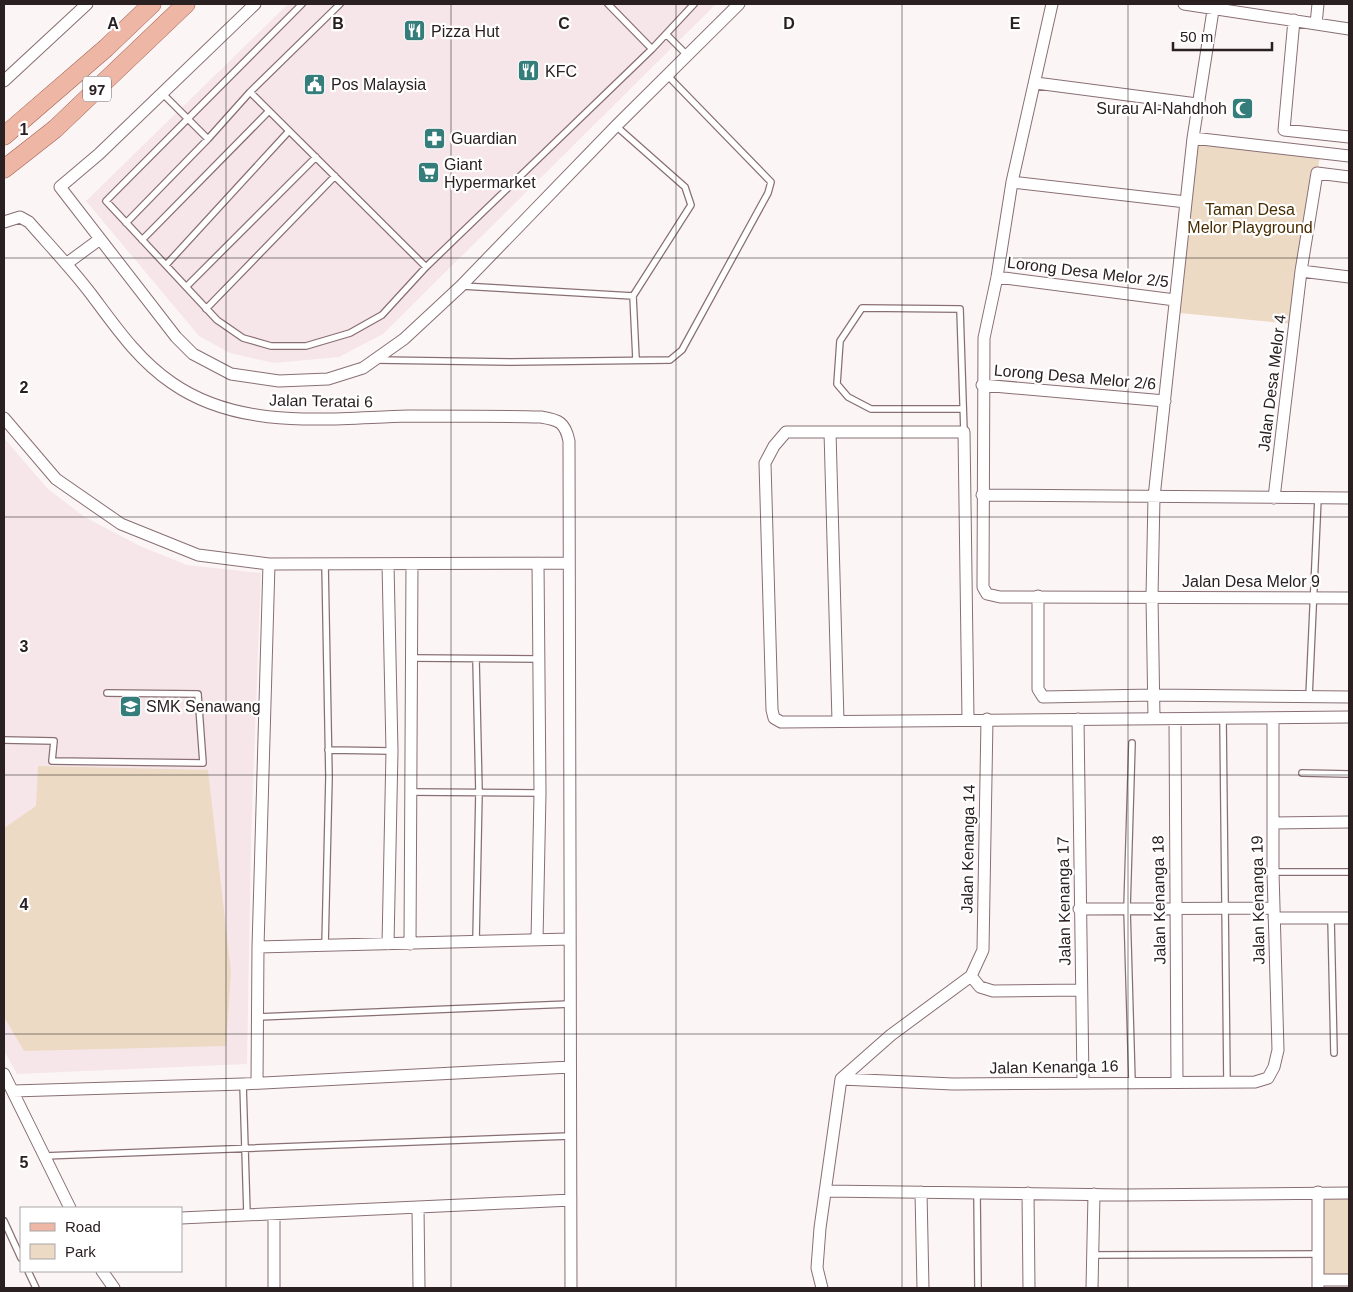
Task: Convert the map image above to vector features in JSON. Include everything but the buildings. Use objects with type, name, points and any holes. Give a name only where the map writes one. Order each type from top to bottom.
[{"type":"main road","name":"97","points":[[4,136],[106,48],[152,4]]},
{"type":"main road","name":"97","points":[[4,169],[55,129],[186,4]]},
{"type":"street","points":[[4,81],[87,4]]},
{"type":"street","points":[[255,4],[99,154],[60,187],[176,337],[193,354],[231,374],[279,381],[328,379],[363,368],[404,339],[461,286],[616,126],[739,4]]},
{"type":"street","name":"Jalan Desa Melor 9","points":[[1052,4],[1036,83],[1012,182],[997,277],[984,338],[982,386],[983,587],[987,594],[1000,597],[1349,598]]},
{"type":"street","points":[[1184,4],[1214,6],[1349,29]]},
{"type":"street","points":[[1316,24],[1318,4]]},
{"type":"street","points":[[1154,718],[1152,597],[1154,497],[1197,104],[1214,6]]},
{"type":"street","points":[[1294,20],[1284,130],[1349,137]]},
{"type":"street","points":[[1036,83],[1197,104]]},
{"type":"street","points":[[1193,138],[1349,156]]},
{"type":"street","name":"Jalan Desa Melor 4","points":[[1274,498],[1301,271],[1317,173],[1349,177]]},
{"type":"street","points":[[1012,182],[1186,202]]},
{"type":"street","name":"Jalan Teratai 6","points":[[4,222],[20,217],[29,222],[66,264],[123,339],[171,383],[205,402],[255,416],[315,420],[408,416],[541,417],[557,420],[567,428],[569,441],[569,563]]},
{"type":"street","points":[[66,264],[100,239]]},
{"type":"street","points":[[1301,271],[1349,277]]},
{"type":"street","name":"Lorong Desa Melor 2/5","points":[[997,277],[1176,300]]},
{"type":"street","name":"Lorong Desa Melor 2/6","points":[[982,386],[1164,401]]},
{"type":"street","points":[[4,418],[56,479],[120,524],[198,555],[269,564],[569,563],[572,1288]]},
{"type":"street","points":[[968,719],[964,432],[786,432],[774,446],[765,463],[774,718],[781,722],[1349,717]]},
{"type":"street","points":[[830,432],[838,721]]},
{"type":"street","points":[[982,495],[1349,498]]},
{"type":"street","points":[[537,940],[540,793],[538,563]]},
{"type":"street","points":[[257,1083],[258,947],[269,564]]},
{"type":"street","points":[[388,564],[392,751],[388,944]]},
{"type":"street","points":[[410,944],[412,564]]},
{"type":"street","points":[[1038,596],[1038,689],[1044,697],[1154,695],[1349,697]]},
{"type":"street","name":"Jalan Kenanga 17","points":[[1078,718],[1079,909],[1083,1083]]},
{"type":"street","name":"Jalan Kenanga 18","points":[[1175,718],[1177,1082]]},
{"type":"street","name":"Jalan Kenanga 14","points":[[971,976],[983,950],[987,719]]},
{"type":"street","name":"Jalan Kenanga 19","points":[[1268,1078],[1274,1067],[1278,1050],[1273,872],[1273,719]]},
{"type":"street","points":[[1273,823],[1349,822]]},
{"type":"street","points":[[1079,909],[1225,908],[1349,918]]},
{"type":"street","points":[[258,947],[570,939]]},
{"type":"street","points":[[822,1288],[817,1268],[824,1191],[841,1079],[891,1035],[971,976],[980,987],[993,991],[1081,990]]},
{"type":"street","points":[[14,1091],[243,1084],[570,1068]]},
{"type":"street","points":[[4,1074],[70,1207]]},
{"type":"street","name":"Jalan Kenanga 16","points":[[841,1079],[953,1084],[1255,1082],[1268,1078]]},
{"type":"street","points":[[824,1191],[1094,1194],[1349,1193]]},
{"type":"street","points":[[921,1192],[923,1288]]},
{"type":"street","points":[[1318,1192],[1318,1284],[1349,1280]]},
{"type":"street","points":[[1028,1193],[1029,1288]]},
{"type":"street","points":[[1092,1288],[1094,1194]]},
{"type":"street","points":[[182,1218],[571,1200]]},
{"type":"street","points":[[418,1207],[419,1288]]},
{"type":"street","points":[[274,1215],[274,1288]]},
{"type":"street","points":[[103,1272],[114,1288]]},
{"type":"lane","points":[[302,4],[106,201],[217,320],[243,338],[271,346],[306,346],[350,333],[382,315],[426,267],[652,49],[694,4]]},
{"type":"lane","points":[[126,223],[208,139],[250,92],[340,4]]},
{"type":"lane","points":[[608,4],[652,49]]},
{"type":"lane","points":[[666,34],[687,55]]},
{"type":"lane","points":[[374,360],[512,362],[670,360],[682,350],[771,182],[667,76]]},
{"type":"lane","points":[[250,92],[426,267]]},
{"type":"lane","points":[[162,93],[208,139]]},
{"type":"lane","points":[[142,240],[269,111]]},
{"type":"lane","points":[[616,126],[685,187],[692,204],[632,296],[636,359]]},
{"type":"lane","points":[[166,265],[289,131]]},
{"type":"lane","points":[[186,287],[316,157]]},
{"type":"lane","points":[[206,309],[335,176]]},
{"type":"lane","points":[[461,286],[632,296]]},
{"type":"lane","points":[[963,408],[870,409],[848,397],[838,384],[840,341],[862,308],[960,309],[964,432]]},
{"type":"lane","points":[[1310,696],[1318,498]]},
{"type":"lane","points":[[325,563],[328,750],[325,946]]},
{"type":"lane","points":[[413,658],[539,659]]},
{"type":"lane","points":[[476,659],[479,792],[476,941]]},
{"type":"lane","points":[[4,740],[54,741],[52,760],[203,763],[198,694],[107,693]]},
{"type":"lane","points":[[1222,719],[1227,1082]]},
{"type":"lane","points":[[1132,743],[1127,909],[1132,1082]]},
{"type":"lane","points":[[328,750],[392,751]]},
{"type":"lane","points":[[1302,773],[1349,774]]},
{"type":"lane","points":[[411,792],[540,793]]},
{"type":"lane","points":[[1273,872],[1349,872]]},
{"type":"lane","points":[[1331,918],[1334,1053]]},
{"type":"lane","points":[[258,1016],[571,1004]]},
{"type":"lane","points":[[243,1084],[247,1214]]},
{"type":"lane","points":[[44,1156],[570,1136]]},
{"type":"lane","points":[[977,1192],[978,1288]]},
{"type":"lane","points":[[4,1221],[20,1256]]},
{"type":"lane","points":[[1092,1255],[1318,1254]]},
{"type":"lane","points":[[28,1272],[36,1288]]},
{"type":"shaded area","points":[[288,4],[716,4],[383,334],[339,357],[274,363],[230,353],[199,336],[86,201]]},
{"type":"shaded area","name":"SMK Senawang","points":[[4,438],[47,488],[83,516],[140,546],[187,565],[261,573],[251,839],[247,1064],[17,1074],[4,1051]]},
{"type":"green space","name":"Taman Desa Melor Playground","points":[[1196,142],[1320,155],[1294,324],[1180,313]]},
{"type":"green space","points":[[38,766],[208,770],[231,972],[226,1046],[24,1051],[4,1017],[4,828],[36,806]]},
{"type":"green space","points":[[1318,1192],[1349,1193],[1349,1279],[1318,1279]]},
{"type":"place","name":"Pizza Hut","points":[[415,31]]},
{"type":"place","name":"KFC","points":[[529,71]]},
{"type":"place","name":"Pos Malaysia","points":[[315,84]]},
{"type":"place","name":"Surau Al-Nahdhoh","points":[[1243,108]]},
{"type":"place","name":"Guardian","points":[[435,138]]},
{"type":"place","name":"Giant Hypermarket","points":[[428,173]]},
{"type":"place","name":"SMK Senawang","points":[[130,706]]}]
